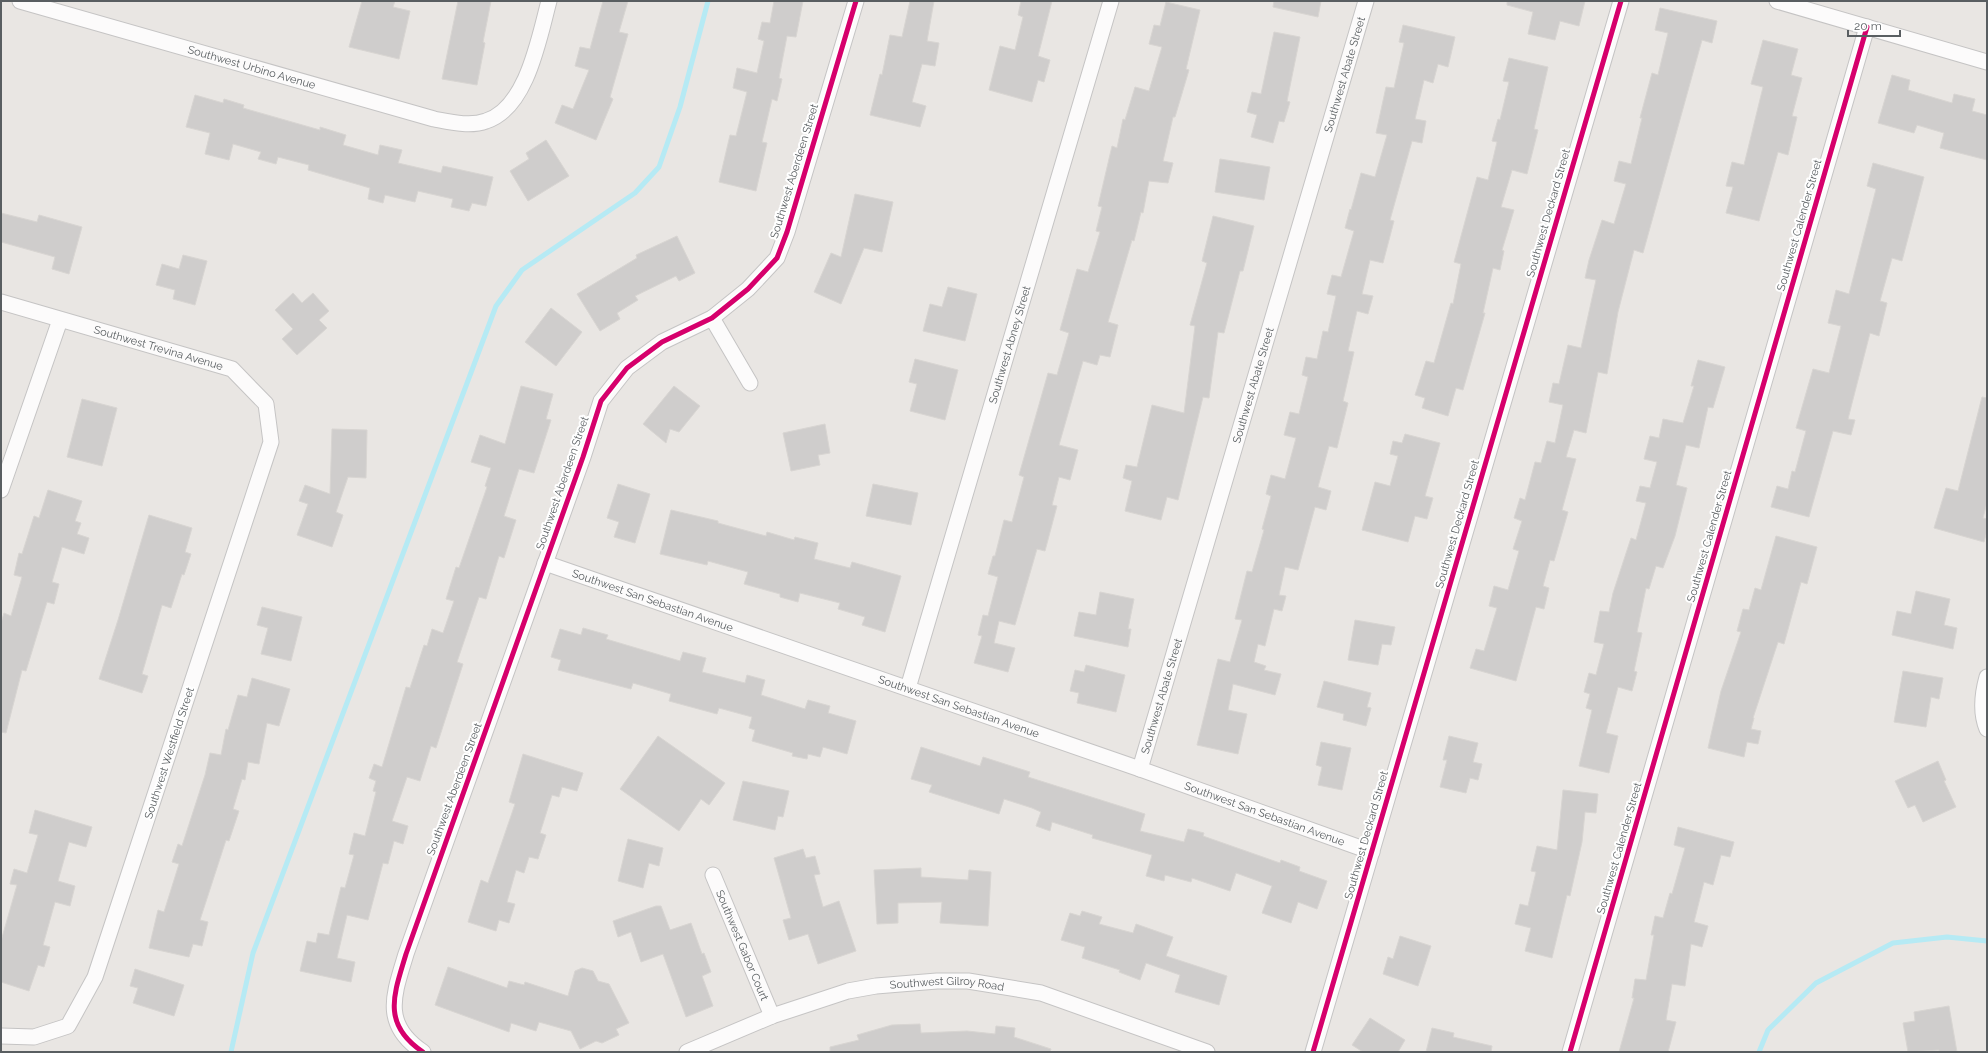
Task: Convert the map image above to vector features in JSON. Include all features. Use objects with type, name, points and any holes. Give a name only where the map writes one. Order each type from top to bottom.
[{"type":"street","name":"Southwest Urbino Avenue","points":[[20,1],[434,119],[455,122],[486,122],[499,115],[509,105],[519,92],[538,40],[549,1]]},
{"type":"street","name":"Southwest Aberdeen Street","points":[[423,1052],[408,1042],[396,1022],[394,996],[406,954],[601,401],[627,368],[662,342],[712,318],[748,290],[777,258],[787,232],[856,1]]},
{"type":"street","name":"Southwest Abney Street","points":[[908,688],[1111,1]]},
{"type":"street","name":"Southwest Abate Street","points":[[1140,769],[1366,1]]},
{"type":"street","name":"Southwest Deckard Street","points":[[1313,1052],[1621,1]]},
{"type":"street","points":[[1777,1],[1987,62]]},
{"type":"street","name":"Southwest Calender Street","points":[[1570,1052],[1867,27]]},
{"type":"street","name":"Southwest Trevina Avenue","points":[[1,302],[232,369],[266,404],[271,442]]},
{"type":"street","points":[[712,318],[750,383]]},
{"type":"street","points":[[1,490],[60,320]]},
{"type":"street","name":"Southwest Westfield Street","points":[[1,1036],[34,1037],[68,1026],[95,977],[271,442]]},
{"type":"street","name":"Southwest San Sebastian Avenue","points":[[545,563],[1140,769],[1372,852]]},
{"type":"street","points":[[1987,678],[1983,705],[1983,718],[1987,729]]},
{"type":"street","name":"Southwest Gabor Court","points":[[713,875],[772,1016]]},
{"type":"street","name":"Southwest Gilroy Road","points":[[687,1052],[772,1016],[848,991],[908,983],[968,981],[1040,993],[1208,1052]]},
{"type":"building","points":[[362,1],[395,1],[393,7],[410,11],[399,59],[349,47]]},
{"type":"building","points":[[458,1],[491,1],[477,85],[442,79]]},
{"type":"building","points":[[603,1],[628,1],[619,32],[628,34],[610,97],[613,99],[596,140],[555,123],[562,105],[573,109],[589,70],[575,66],[580,47],[590,49]]},
{"type":"building","points":[[774,1],[803,1],[796,37],[787,36],[779,78],[782,79],[777,101],[772,99],[762,142],[767,143],[756,191],[719,182],[730,135],[736,136],[747,92],[733,88],[737,68],[757,73],[764,41],[758,39],[762,22],[770,23]]},
{"type":"building","points":[[910,1],[934,1],[927,41],[939,43],[935,66],[922,64],[912,102],[926,106],[920,127],[870,115],[880,74],[882,75],[890,35],[902,37]]},
{"type":"building","points":[[1021,1],[1052,1],[1038,56],[1050,60],[1044,82],[1038,80],[1032,102],[989,90],[1000,46],[1015,50],[1023,17],[1018,15]]},
{"type":"building","points":[[1274,1],[1321,1],[1318,17],[1273,7]]},
{"type":"building","points":[[1507,1],[1585,1],[1579,26],[1560,21],[1555,40],[1528,34],[1533,12],[1507,5]]},
{"type":"building","points":[[1166,2],[1200,10],[1186,69],[1189,70],[1175,117],[1173,117],[1163,161],[1173,163],[1168,183],[1149,181],[1143,213],[1141,212],[1134,241],[1132,240],[1108,322],[1118,325],[1110,357],[1100,355],[1097,365],[1083,361],[1059,445],[1078,450],[1070,480],[1059,477],[1052,505],[1057,506],[1045,551],[1037,549],[1015,625],[999,621],[994,643],[1015,648],[1008,672],[974,663],[982,636],[978,635],[983,615],[988,616],[998,577],[988,574],[993,556],[995,556],[1004,520],[1012,522],[1024,477],[1019,475],[1048,373],[1057,375],[1069,333],[1060,330],[1077,269],[1088,272],[1100,232],[1096,231],[1102,207],[1098,206],[1112,146],[1117,148],[1123,119],[1125,120],[1135,87],[1149,91],[1162,47],[1149,44],[1154,25],[1160,26]]},
{"type":"building","points":[[1660,8],[1717,21],[1712,43],[1702,40],[1643,253],[1634,250],[1618,312],[1607,374],[1598,372],[1586,433],[1574,430],[1566,457],[1576,459],[1562,510],[1568,512],[1554,561],[1550,560],[1543,586],[1549,588],[1544,609],[1536,607],[1516,681],[1470,668],[1476,649],[1484,651],[1497,608],[1489,606],[1494,586],[1508,590],[1519,551],[1513,549],[1522,521],[1514,518],[1520,498],[1525,500],[1535,462],[1541,463],[1547,441],[1555,443],[1563,405],[1549,402],[1553,383],[1559,384],[1568,345],[1581,348],[1596,280],[1585,278],[1589,260],[1602,220],[1614,224],[1626,184],[1614,181],[1619,161],[1631,164],[1642,118],[1640,118],[1652,73],[1658,75],[1668,33],[1655,30]]},
{"type":"building","points":[[1403,25],[1455,37],[1448,67],[1438,64],[1433,83],[1424,80],[1415,119],[1426,121],[1422,143],[1412,141],[1390,220],[1394,221],[1383,263],[1370,260],[1362,294],[1373,296],[1368,314],[1357,311],[1348,351],[1354,352],[1343,401],[1348,403],[1337,448],[1329,446],[1318,487],[1331,491],[1326,510],[1315,507],[1298,570],[1285,567],[1279,595],[1286,596],[1282,611],[1274,609],[1265,646],[1258,644],[1254,662],[1266,666],[1264,670],[1281,674],[1275,695],[1233,684],[1228,710],[1247,714],[1238,754],[1197,745],[1218,659],[1230,662],[1242,620],[1235,619],[1247,571],[1252,572],[1264,530],[1262,529],[1271,496],[1266,494],[1271,475],[1285,479],[1296,438],[1284,435],[1290,412],[1299,414],[1308,377],[1302,375],[1306,357],[1317,359],[1323,331],[1328,332],[1336,296],[1327,294],[1332,275],[1341,277],[1354,231],[1345,228],[1361,173],[1375,177],[1387,135],[1376,133],[1386,87],[1394,88],[1404,43],[1399,42]]},
{"type":"building","points":[[1274,32],[1300,37],[1287,101],[1290,102],[1284,122],[1279,121],[1273,143],[1251,137],[1257,115],[1247,112],[1252,92],[1261,94]]},
{"type":"building","points":[[1763,40],[1798,49],[1791,75],[1802,78],[1792,116],[1797,117],[1788,155],[1778,152],[1759,221],[1726,213],[1733,187],[1726,186],[1732,162],[1744,165],[1763,87],[1751,84]]},
{"type":"building","points":[[1509,58],[1548,67],[1534,129],[1538,130],[1527,174],[1512,170],[1501,207],[1514,210],[1502,250],[1504,251],[1500,270],[1493,268],[1483,313],[1485,313],[1463,390],[1456,388],[1448,416],[1422,408],[1425,398],[1415,395],[1426,361],[1434,363],[1451,303],[1453,304],[1461,264],[1454,262],[1477,177],[1488,180],[1497,142],[1492,141],[1498,119],[1500,120],[1509,82],[1503,81]]},
{"type":"building","points":[[1892,75],[1910,80],[1908,90],[1952,103],[1954,94],[1975,99],[1972,111],[1987,115],[1987,160],[1940,148],[1944,133],[1917,125],[1914,133],[1878,123]]},
{"type":"building","points":[[195,95],[223,103],[224,99],[244,105],[243,108],[320,130],[320,127],[346,135],[343,145],[378,155],[380,145],[402,150],[398,163],[441,173],[443,166],[493,177],[486,206],[472,203],[469,211],[451,207],[453,199],[418,191],[415,202],[385,195],[383,203],[368,199],[370,188],[308,170],[309,165],[278,157],[276,164],[258,159],[261,152],[233,144],[229,160],[205,154],[210,133],[186,127]]},
{"type":"building","points":[[546,140],[569,176],[528,201],[510,171],[529,159],[526,153]]},
{"type":"building","points":[[1220,159],[1270,167],[1264,200],[1215,192]]},
{"type":"building","points":[[1873,163],[1924,177],[1902,261],[1892,258],[1880,301],[1887,303],[1879,336],[1870,333],[1848,419],[1855,420],[1851,435],[1833,431],[1809,517],[1771,507],[1777,486],[1788,489],[1792,471],[1795,472],[1806,431],[1796,428],[1813,369],[1829,373],[1841,326],[1828,323],[1836,290],[1849,294],[1876,189],[1867,186]]},
{"type":"building","points":[[855,194],[893,202],[882,252],[864,248],[841,304],[814,292],[831,253],[841,257]]},
{"type":"building","points":[[1,213],[37,222],[39,215],[82,227],[69,274],[52,269],[55,257],[1,242]]},
{"type":"building","points":[[1213,216],[1254,226],[1243,271],[1240,271],[1224,333],[1218,332],[1209,398],[1203,397],[1178,500],[1167,497],[1161,520],[1125,511],[1132,481],[1123,478],[1126,465],[1137,467],[1152,405],[1184,413],[1195,326],[1190,325],[1207,263],[1202,261]]},
{"type":"building","points":[[677,236],[695,273],[679,281],[676,276],[635,296],[638,300],[617,313],[620,319],[600,331],[577,294],[637,258],[636,255]]},
{"type":"building","points":[[183,255],[207,261],[195,305],[173,299],[175,290],[156,285],[162,264],[179,269]]},
{"type":"building","points":[[948,287],[977,294],[965,341],[923,331],[930,304],[942,307]]},
{"type":"building","points":[[293,293],[302,303],[313,293],[329,311],[319,320],[327,328],[297,355],[282,339],[293,329],[275,310]]},
{"type":"building","points":[[551,308],[582,332],[556,366],[525,342]]},
{"type":"building","points":[[915,359],[958,370],[945,420],[910,411],[917,384],[909,382]]},
{"type":"building","points":[[1698,360],[1725,367],[1713,408],[1708,407],[1699,448],[1686,445],[1676,485],[1687,488],[1675,536],[1663,568],[1656,566],[1649,589],[1646,588],[1637,632],[1642,633],[1634,671],[1637,672],[1632,691],[1618,687],[1606,733],[1618,736],[1609,773],[1579,766],[1592,710],[1586,708],[1590,694],[1584,692],[1589,673],[1596,675],[1604,644],[1594,642],[1600,611],[1609,612],[1613,593],[1631,538],[1636,540],[1646,503],[1636,501],[1640,486],[1650,488],[1657,462],[1644,459],[1650,436],[1659,438],[1663,419],[1683,423],[1694,386],[1691,386]]},
{"type":"building","points":[[521,386],[553,394],[546,419],[551,420],[534,473],[519,469],[504,516],[516,520],[504,558],[499,556],[486,599],[479,597],[457,662],[463,664],[436,748],[431,746],[420,781],[407,777],[392,821],[408,826],[403,844],[394,841],[388,864],[383,863],[368,920],[347,915],[337,958],[355,962],[351,982],[300,971],[307,941],[316,943],[318,933],[329,935],[341,887],[345,888],[354,855],[349,854],[354,833],[365,836],[376,792],[373,791],[376,781],[369,778],[374,764],[382,767],[406,687],[410,688],[424,645],[427,646],[432,629],[443,633],[454,601],[446,599],[456,567],[459,568],[487,487],[485,486],[491,468],[471,462],[480,435],[505,444]]},
{"type":"building","points":[[674,386],[700,406],[679,432],[670,429],[666,443],[643,424]]},
{"type":"building","points":[[1982,397],[1987,398],[1987,503],[1983,518],[1987,519],[1987,531],[1984,542],[1934,528],[1946,488],[1958,491]]},
{"type":"building","points":[[82,399],[117,408],[102,466],[67,457]]},
{"type":"building","points":[[825,424],[830,453],[818,455],[820,465],[791,471],[783,433]]},
{"type":"building","points":[[332,429],[367,430],[366,478],[348,477],[336,512],[343,515],[332,547],[297,535],[308,504],[299,501],[305,485],[330,494]]},
{"type":"building","points":[[1405,434],[1440,443],[1425,496],[1433,498],[1427,519],[1415,516],[1408,542],[1362,530],[1375,482],[1390,486],[1398,456],[1390,454],[1393,441],[1402,443]]},
{"type":"building","points":[[618,484],[650,494],[635,543],[614,537],[619,522],[607,518]]},
{"type":"building","points":[[873,484],[918,493],[911,525],[866,516]]},
{"type":"building","points":[[48,490],[82,501],[75,521],[81,523],[77,534],[89,538],[84,554],[62,547],[52,582],[59,584],[54,604],[47,602],[26,671],[22,670],[6,733],[1,732],[1,623],[4,613],[11,616],[22,577],[14,575],[19,553],[22,554],[34,516],[39,518]]},
{"type":"building","points":[[671,510],[718,521],[718,523],[766,536],[767,532],[794,540],[795,537],[818,543],[814,559],[850,568],[852,562],[901,576],[885,632],[862,625],[865,617],[838,609],[840,603],[800,593],[798,602],[780,597],[780,594],[744,584],[748,572],[708,561],[707,565],[660,554]]},
{"type":"building","points":[[149,515],[192,528],[185,552],[191,554],[184,575],[182,574],[171,608],[162,605],[142,674],[148,676],[142,693],[99,679]]},
{"type":"building","points":[[1776,536],[1817,547],[1807,584],[1801,582],[1784,644],[1778,642],[1753,718],[1751,729],[1761,731],[1758,744],[1747,742],[1744,757],[1708,748],[1721,691],[1741,632],[1737,631],[1743,609],[1749,610],[1755,588],[1761,590]]},
{"type":"building","points":[[1916,591],[1950,599],[1944,625],[1957,628],[1953,649],[1892,635],[1897,611],[1911,614]]},
{"type":"building","points":[[1100,592],[1134,599],[1128,629],[1131,629],[1128,647],[1074,636],[1079,612],[1096,615]]},
{"type":"building","points":[[262,607],[302,617],[291,661],[261,654],[268,628],[257,625]]},
{"type":"building","points":[[1355,620],[1395,627],[1391,645],[1382,644],[1378,665],[1348,660]]},
{"type":"building","points":[[583,628],[608,635],[606,639],[680,661],[683,652],[706,658],[702,672],[745,683],[747,675],[765,680],[761,695],[805,709],[808,700],[830,706],[828,713],[856,721],[847,754],[823,747],[820,757],[808,754],[807,759],[792,756],[793,753],[752,741],[755,730],[749,728],[752,717],[719,708],[717,714],[669,701],[671,694],[633,683],[631,689],[558,670],[561,660],[551,657],[560,629],[581,635]]},
{"type":"building","points":[[1086,665],[1125,675],[1116,712],[1077,703],[1079,693],[1070,691],[1075,670],[1084,672]]},
{"type":"building","points":[[1903,671],[1943,678],[1939,699],[1931,697],[1926,727],[1894,722]]},
{"type":"building","points":[[252,678],[290,689],[279,726],[267,723],[259,764],[248,762],[245,780],[242,779],[233,809],[239,811],[229,841],[226,840],[200,920],[208,922],[202,946],[193,944],[189,957],[149,948],[158,910],[164,912],[179,864],[172,862],[178,844],[182,846],[205,775],[210,753],[221,755],[226,729],[228,730],[238,695],[247,697]]},
{"type":"building","points":[[1324,681],[1371,693],[1367,707],[1371,708],[1366,726],[1343,720],[1344,714],[1317,707]]},
{"type":"building","points":[[658,736],[725,783],[709,805],[701,799],[679,831],[620,789]]},
{"type":"building","points":[[1449,736],[1478,743],[1473,762],[1482,764],[1478,780],[1470,778],[1466,793],[1440,787],[1447,760],[1443,760]]},
{"type":"building","points":[[1321,742],[1351,748],[1342,790],[1318,785],[1322,767],[1316,765]]},
{"type":"building","points":[[921,747],[980,766],[983,757],[1030,772],[1028,777],[1145,814],[1140,831],[1184,842],[1188,829],[1204,833],[1203,836],[1280,863],[1281,860],[1300,867],[1299,871],[1327,881],[1317,909],[1298,902],[1291,923],[1262,913],[1272,886],[1236,873],[1230,891],[1192,878],[1191,882],[1165,875],[1164,881],[1146,876],[1152,855],[1092,838],[1093,835],[1052,822],[1050,831],[1036,826],[1041,812],[1032,808],[1004,799],[999,814],[929,792],[932,785],[911,779]]},
{"type":"building","points":[[523,754],[583,773],[577,791],[562,787],[559,797],[552,795],[540,833],[546,835],[538,859],[529,857],[524,873],[516,870],[507,902],[515,904],[509,923],[499,920],[496,931],[468,922],[481,880],[488,883],[515,804],[509,802]]},
{"type":"building","points":[[1938,761],[1946,780],[1944,781],[1956,807],[1923,822],[1915,805],[1908,808],[1895,781]]},
{"type":"building","points":[[743,781],[789,791],[783,817],[778,816],[775,830],[733,820]]},
{"type":"building","points":[[1563,790],[1598,794],[1596,813],[1585,812],[1582,842],[1570,896],[1567,895],[1552,958],[1525,951],[1531,928],[1515,924],[1520,904],[1528,906],[1536,872],[1531,871],[1537,846],[1557,850]]},
{"type":"building","points":[[35,810],[92,827],[86,847],[69,842],[58,881],[75,886],[70,906],[55,902],[43,945],[50,947],[44,967],[38,965],[29,991],[1,982],[1,941],[17,885],[10,884],[14,869],[27,873],[38,835],[29,833]]},
{"type":"building","points":[[1678,827],[1734,842],[1730,857],[1721,855],[1713,885],[1704,882],[1694,922],[1708,926],[1702,947],[1691,944],[1685,986],[1672,984],[1666,1020],[1676,1022],[1668,1052],[1619,1052],[1634,998],[1632,998],[1635,979],[1646,980],[1654,935],[1651,935],[1655,916],[1663,918],[1670,893],[1672,894],[1685,848],[1674,845]]},
{"type":"building","points":[[628,839],[663,848],[659,866],[649,863],[643,888],[618,881]]},
{"type":"building","points":[[803,849],[806,858],[815,856],[820,874],[814,875],[823,907],[839,901],[856,951],[818,964],[808,934],[789,940],[783,920],[791,918],[774,858]]},
{"type":"building","points":[[921,868],[921,877],[968,880],[969,870],[991,872],[988,926],[940,923],[942,902],[898,903],[898,923],[877,924],[874,870]]},
{"type":"building","points":[[656,906],[661,906],[670,930],[691,923],[702,954],[704,953],[711,972],[702,976],[713,1006],[686,1017],[663,954],[641,962],[631,932],[618,937],[613,921]]},
{"type":"building","points":[[1082,911],[1102,917],[1099,924],[1133,933],[1136,924],[1173,937],[1166,956],[1227,976],[1219,1005],[1175,992],[1180,975],[1146,963],[1140,980],[1119,972],[1120,970],[1082,958],[1085,947],[1061,940],[1070,913],[1080,916]]},
{"type":"building","points":[[1400,936],[1431,946],[1418,986],[1383,974],[1388,957],[1393,959]]},
{"type":"building","points":[[448,967],[507,988],[509,981],[524,985],[525,982],[568,996],[575,971],[582,968],[593,971],[598,981],[609,984],[629,1023],[616,1029],[619,1035],[602,1043],[596,1041],[580,1049],[571,1031],[539,1022],[536,1031],[511,1023],[509,1032],[435,1005]]},
{"type":"building","points":[[135,969],[184,985],[174,1016],[133,1003],[138,988],[130,986]]},
{"type":"building","points":[[1949,1006],[1957,1052],[1939,1052],[1939,1050],[1908,1052],[1903,1023],[1915,1021],[1914,1012]]},
{"type":"building","points":[[1370,1018],[1405,1040],[1398,1052],[1363,1052],[1352,1045]]},
{"type":"building","points":[[920,1024],[921,1033],[967,1031],[995,1034],[996,1026],[1015,1028],[1014,1037],[1051,1049],[1050,1052],[830,1052],[830,1047],[859,1040],[857,1035],[892,1025]]},
{"type":"building","points":[[1432,1028],[1454,1033],[1453,1037],[1492,1046],[1491,1052],[1426,1052]]},
{"type":"waterway","points":[[231,1052],[253,953],[496,306],[522,270],[635,193],[659,167],[680,107],[708,1]]},
{"type":"waterway","points":[[1759,1052],[1768,1030],[1816,983],[1893,943],[1947,937],[1987,941]]},
{"type":"cycle path","points":[[423,1052],[410,1041],[401,1030],[396,1019],[394,1008],[398,982],[406,954],[583,457],[601,401],[627,368],[662,342],[712,318],[748,289],[777,258],[787,232],[856,1]]},
{"type":"cycle path","points":[[1313,1052],[1621,1]]},
{"type":"cycle path","points":[[1570,1052],[1867,27]]}]
